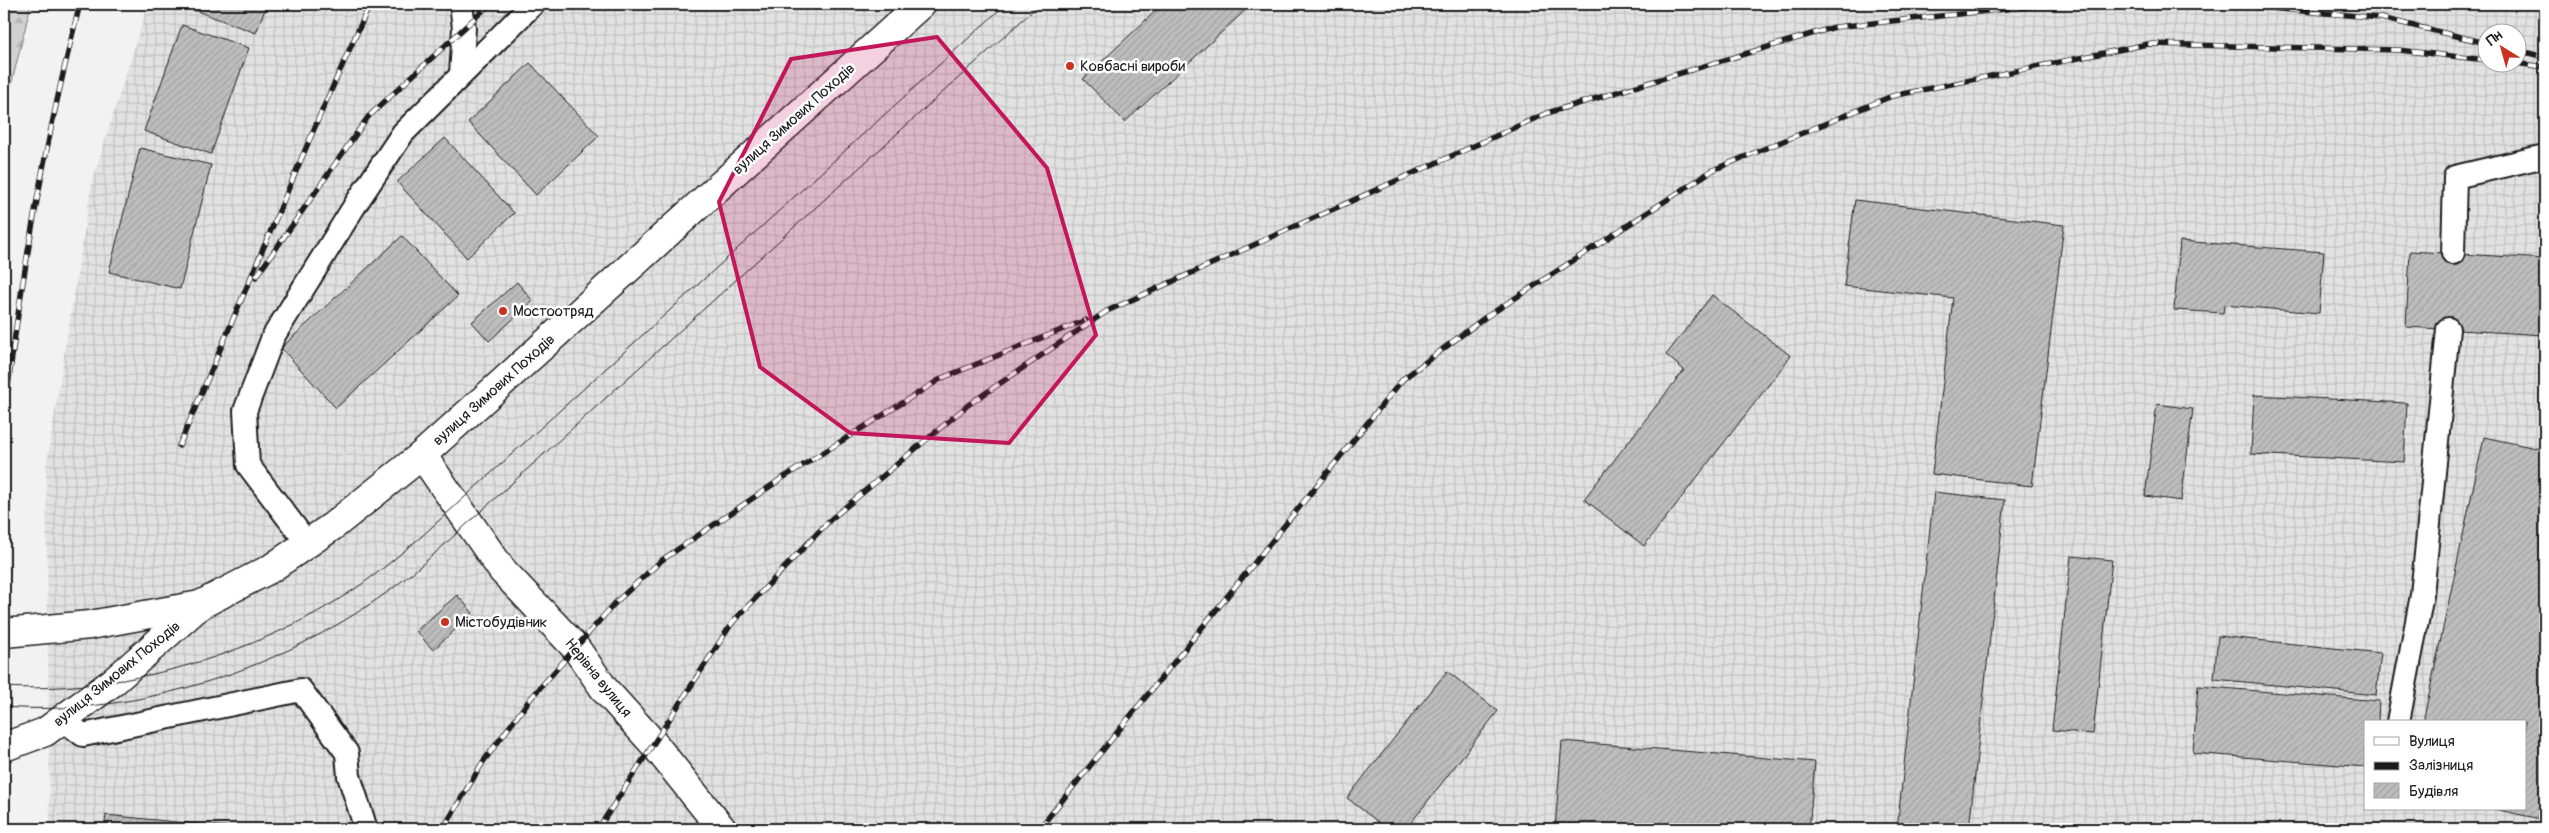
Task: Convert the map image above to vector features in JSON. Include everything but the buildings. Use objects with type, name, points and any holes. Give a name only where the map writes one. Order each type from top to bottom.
[{"type":"main road","name":"вулиця Зимових Походів","points":[[4,747],[45,732],[113,682],[200,605],[270,569],[363,503],[422,455],[921,4]]},
{"type":"main road","name":"Нерівна вулиця","points":[[422,455],[502,570],[575,647],[605,690],[654,744],[722,829]]},
{"type":"main road","name":"вулиця Зимових Походів","points":[[4,633],[90,625],[200,605]]},
{"type":"lane","points":[[461,4],[464,28],[461,74]]},
{"type":"lane","points":[[307,543],[248,466],[245,411],[273,337],[357,202],[403,134],[532,4]]},
{"type":"lane","points":[[2453,253],[2455,177],[2545,156]]},
{"type":"lane","points":[[2398,720],[2422,595],[2448,329]]},
{"type":"lane","points":[[62,719],[83,735],[300,690],[347,753],[349,776],[366,829]]},
{"type":"highlighted area","points":[[937,37],[1047,168],[1096,335],[1009,443],[850,433],[760,367],[719,202],[791,59]]},
{"type":"shaded area","points":[[148,4],[2545,4],[2545,829],[50,829],[46,468],[92,182]]},
{"type":"green space","points":[[4,4],[31,4],[4,114]]},
{"type":"tram line","points":[[4,687],[48,688],[92,684],[182,667],[226,653],[269,636],[347,594],[386,566],[422,536],[1006,4]]},
{"type":"tram line","points":[[4,707],[55,708],[107,704],[159,695],[211,680],[261,662],[309,640],[355,614],[397,585],[433,555],[1040,4]]},
{"type":"railway","points":[[4,418],[18,313],[35,210],[67,55],[80,4]]},
{"type":"railway","points":[[179,446],[320,115],[370,4]]},
{"type":"railway","points":[[256,277],[368,117],[490,4]]},
{"type":"railway","points":[[598,829],[732,623],[830,520],[968,405],[1107,311],[1547,113],[1835,27],[2054,4]]},
{"type":"railway","points":[[2223,4],[2381,18],[2476,41]]},
{"type":"railway","points":[[1039,829],[1403,379],[1483,319],[1713,170],[1892,96],[2148,44],[2399,50],[2476,59]]},
{"type":"railway","points":[[2526,52],[2545,57]]},
{"type":"railway","points":[[2526,64],[2545,67]]},
{"type":"railway","points":[[443,829],[483,762],[531,698],[616,602],[662,560],[781,479],[942,378],[1086,320]]},
{"type":"place","name":"Ковбасні вироби","points":[[1070,66]]},
{"type":"place","name":"Мостоотряд","points":[[503,311]]},
{"type":"place","name":"Містобудівник","points":[[445,622]]}]
